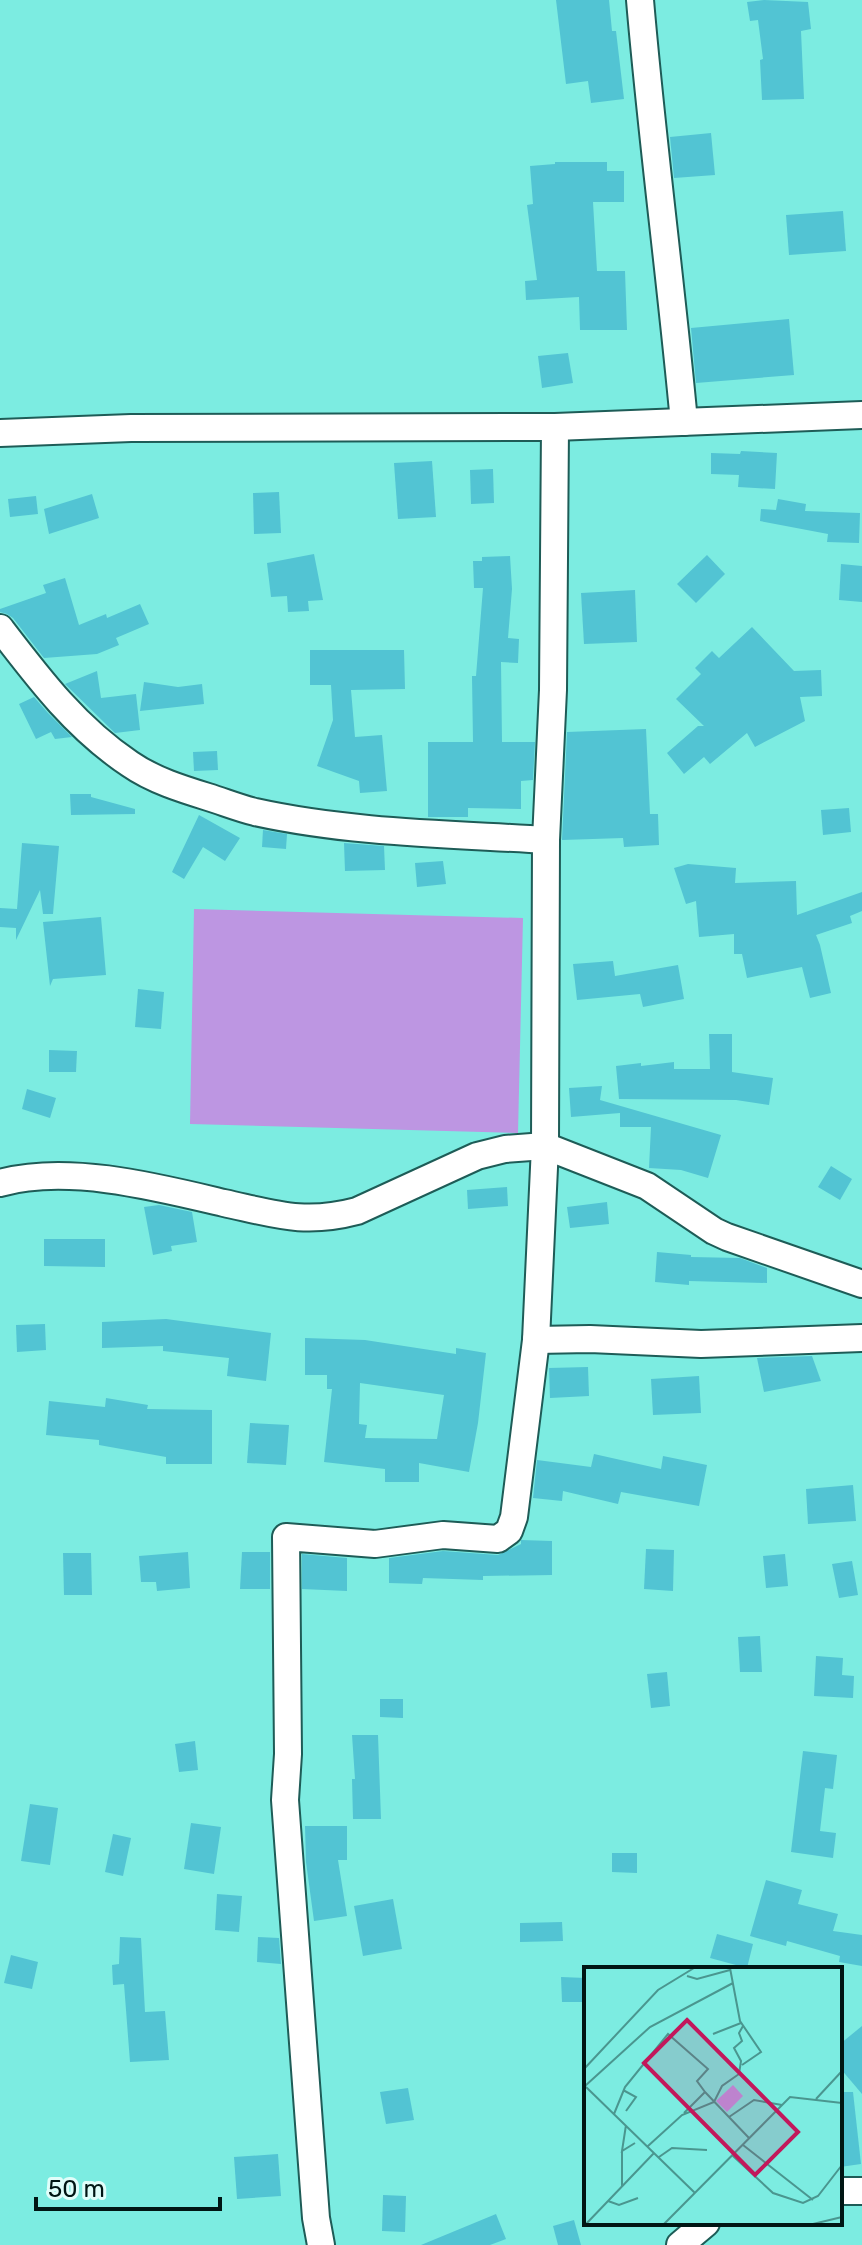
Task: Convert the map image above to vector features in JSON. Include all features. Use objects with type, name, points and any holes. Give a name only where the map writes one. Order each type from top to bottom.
[{"type":"street","points":[[640,0],[684,422]]},
{"type":"street","points":[[0,433],[131,428],[555,427],[862,415]]},
{"type":"street","points":[[321,2245],[316,2218],[285,1800],[288,1754],[286,1537],[375,1544],[443,1535],[498,1539],[509,1531],[514,1517],[536,1340],[545,1146],[546,840],[553,690],[555,427]]},
{"type":"street","points":[[0,628],[47,689],[86,731],[132,766],[174,786],[254,812],[327,824],[546,840]]},
{"type":"street","points":[[0,1183],[46,1174],[118,1181],[288,1217],[311,1219],[357,1211],[379,1203],[477,1156],[505,1149],[545,1146],[647,1186],[727,1237],[862,1284]]},
{"type":"street","points":[[536,1340],[701,1344],[862,1338]]},
{"type":"street","points":[[680,2245],[704,2225]]},
{"type":"shaded area","points":[[194,909],[523,918],[518,1133],[190,1124]]},
{"type":"building","points":[[556,0],[609,0],[624,99],[591,103],[588,81],[566,84]]},
{"type":"building","points":[[747,2],[808,2],[811,29],[801,31],[804,99],[762,100],[760,60],[763,59],[758,20],[750,21]]},
{"type":"building","points":[[711,133],[715,175],[674,178],[670,137]]},
{"type":"building","points":[[555,162],[607,162],[607,171],[624,171],[624,202],[593,202],[597,271],[625,271],[627,330],[580,330],[579,297],[526,300],[525,281],[537,280],[527,205],[533,204],[530,166]]},
{"type":"building","points":[[843,211],[846,251],[789,255],[786,215]]},
{"type":"building","points":[[789,319],[794,375],[696,383],[691,328]]},
{"type":"building","points":[[568,353],[573,383],[542,388],[538,356]]},
{"type":"building","points":[[741,451],[777,453],[775,489],[738,487],[739,475],[711,474],[711,453],[740,454]]},
{"type":"building","points":[[432,461],[436,517],[398,519],[394,463]]},
{"type":"building","points":[[493,469],[494,503],[471,504],[470,470]]},
{"type":"building","points":[[279,492],[281,533],[254,534],[253,493]]},
{"type":"building","points":[[92,494],[99,518],[49,534],[44,509]]},
{"type":"building","points":[[36,496],[38,514],[10,517],[8,499]]},
{"type":"building","points":[[778,499],[806,504],[805,511],[860,513],[859,543],[827,542],[828,534],[760,521],[761,509],[776,510]]},
{"type":"building","points":[[314,554],[323,600],[308,601],[309,611],[288,612],[287,596],[271,597],[267,563]]},
{"type":"building","points":[[707,555],[725,574],[696,603],[677,584]]},
{"type":"building","points":[[510,556],[512,589],[508,638],[519,639],[518,663],[501,662],[502,742],[535,742],[533,780],[521,781],[521,809],[468,808],[468,817],[428,817],[428,742],[473,742],[472,676],[476,676],[483,588],[474,588],[473,561],[482,561],[482,557]]},
{"type":"building","points":[[841,564],[862,566],[862,602],[839,600]]},
{"type":"building","points":[[65,578],[79,625],[106,614],[107,618],[140,604],[149,624],[116,638],[119,645],[97,654],[44,658],[13,618],[0,612],[0,609],[46,593],[43,585]]},
{"type":"building","points":[[635,590],[637,642],[584,644],[581,593]]},
{"type":"building","points":[[752,627],[794,671],[821,670],[822,696],[800,697],[805,721],[755,747],[747,733],[710,764],[704,757],[684,774],[667,753],[698,726],[704,726],[676,699],[701,674],[695,668],[712,651],[719,658]]},
{"type":"building","points":[[310,650],[404,650],[405,689],[351,690],[355,737],[382,735],[387,791],[360,793],[359,781],[317,766],[333,720],[331,685],[310,685]]},
{"type":"building","points":[[97,671],[101,698],[136,694],[140,730],[115,733],[65,684]]},
{"type":"building","points":[[144,682],[178,687],[202,684],[204,704],[140,711]]},
{"type":"building","points":[[34,697],[72,737],[55,739],[51,732],[36,739],[19,704]]},
{"type":"building","points":[[646,729],[650,814],[658,814],[659,845],[624,847],[623,838],[562,840],[567,732]]},
{"type":"building","points":[[217,751],[218,770],[194,771],[193,752]]},
{"type":"building","points":[[70,794],[91,794],[91,797],[135,809],[135,814],[71,815]]},
{"type":"building","points":[[849,808],[851,832],[823,835],[821,810]]},
{"type":"building","points":[[199,815],[240,838],[225,861],[203,847],[184,879],[172,872]]},
{"type":"building","points":[[263,830],[287,834],[286,849],[262,847]]},
{"type":"building","points":[[22,843],[59,846],[53,914],[43,914],[40,890],[16,940],[16,928],[0,927],[0,908],[17,909]]},
{"type":"building","points":[[344,843],[384,846],[385,870],[345,871]]},
{"type":"building","points":[[443,861],[446,884],[417,887],[415,863]]},
{"type":"building","points":[[688,864],[736,868],[735,883],[796,881],[797,915],[862,892],[862,911],[850,916],[852,923],[816,935],[831,993],[810,998],[802,967],[747,978],[742,954],[734,954],[734,934],[699,937],[696,901],[686,904],[674,868]]},
{"type":"building","points":[[101,917],[106,975],[53,979],[50,986],[43,922]]},
{"type":"building","points":[[613,961],[615,976],[678,965],[684,999],[643,1007],[640,994],[577,1000],[573,964]]},
{"type":"building","points":[[138,989],[164,992],[161,1029],[135,1027]]},
{"type":"building","points":[[709,1034],[732,1034],[732,1072],[773,1078],[769,1105],[736,1100],[619,1099],[616,1066],[674,1062],[674,1069],[710,1069]]},
{"type":"building","points":[[49,1050],[77,1051],[76,1072],[49,1072]]},
{"type":"building","points":[[602,1086],[600,1100],[721,1135],[708,1178],[681,1170],[649,1168],[651,1127],[620,1127],[620,1113],[571,1117],[569,1088]]},
{"type":"building","points":[[27,1089],[56,1098],[50,1118],[22,1109]]},
{"type":"building","points":[[831,1166],[852,1179],[840,1200],[818,1187]]},
{"type":"building","points":[[507,1187],[508,1206],[468,1209],[467,1190]]},
{"type":"building","points":[[607,1202],[609,1224],[570,1228],[567,1207]]},
{"type":"building","points":[[159,1205],[192,1212],[197,1242],[171,1246],[172,1251],[153,1255],[144,1207]]},
{"type":"building","points":[[44,1239],[105,1239],[105,1267],[44,1266]]},
{"type":"building","points":[[657,1252],[691,1257],[740,1258],[767,1268],[767,1283],[689,1281],[689,1285],[655,1282]]},
{"type":"building","points":[[166,1319],[271,1333],[266,1381],[227,1376],[229,1358],[163,1351],[163,1346],[102,1348],[102,1322]]},
{"type":"building","points":[[45,1324],[46,1350],[17,1352],[16,1325]]},
{"type":"building","points":[[305,1338],[365,1340],[456,1354],[456,1348],[486,1353],[469,1472],[419,1463],[419,1482],[385,1482],[385,1469],[324,1462],[332,1389],[327,1389],[327,1375],[305,1375]],"holes":[[[360,1383],[444,1395],[437,1439],[365,1438],[367,1425],[359,1424]]]},
{"type":"building","points":[[812,1356],[821,1381],[764,1392],[757,1358]]},
{"type":"building","points":[[588,1367],[589,1396],[550,1398],[549,1368]]},
{"type":"building","points":[[699,1376],[701,1413],[653,1415],[651,1379]]},
{"type":"building","points":[[106,1398],[148,1405],[147,1409],[212,1410],[212,1464],[166,1464],[166,1457],[99,1445],[99,1440],[46,1435],[49,1401],[105,1407]]},
{"type":"building","points":[[250,1423],[289,1425],[286,1465],[247,1463]]},
{"type":"building","points":[[594,1454],[661,1469],[663,1456],[707,1465],[699,1506],[621,1492],[618,1504],[563,1491],[562,1501],[533,1498],[537,1460],[591,1467]]},
{"type":"building","points":[[853,1485],[856,1521],[808,1524],[806,1489]]},
{"type":"building","points":[[521,1540],[552,1541],[552,1575],[483,1576],[483,1580],[423,1578],[422,1584],[389,1583],[389,1558],[443,1551],[498,1555],[521,1544]]},
{"type":"building","points":[[646,1549],[674,1550],[673,1591],[644,1589]]},
{"type":"building","points":[[188,1552],[190,1588],[157,1591],[156,1582],[141,1582],[139,1556]]},
{"type":"building","points":[[242,1552],[270,1552],[270,1589],[240,1589]]},
{"type":"building","points":[[63,1553],[91,1553],[92,1595],[64,1595]]},
{"type":"building","points":[[302,1554],[347,1558],[347,1591],[302,1589]]},
{"type":"building","points":[[785,1554],[788,1586],[766,1588],[763,1556]]},
{"type":"building","points":[[852,1561],[858,1595],[839,1598],[832,1564]]},
{"type":"building","points":[[760,1636],[762,1672],[740,1672],[738,1637]]},
{"type":"building","points":[[816,1656],[843,1658],[842,1675],[854,1676],[853,1698],[814,1696]]},
{"type":"building","points":[[667,1672],[670,1706],[651,1708],[647,1674]]},
{"type":"building","points":[[380,1699],[403,1699],[403,1718],[380,1717]]},
{"type":"building","points":[[352,1735],[378,1735],[381,1819],[353,1819],[352,1779],[355,1779]]},
{"type":"building","points":[[195,1741],[198,1770],[179,1772],[175,1744]]},
{"type":"building","points":[[803,1751],[837,1755],[833,1789],[825,1788],[820,1831],[836,1833],[833,1858],[791,1852]]},
{"type":"building","points":[[30,1804],[58,1808],[50,1865],[21,1861]]},
{"type":"building","points":[[191,1823],[221,1827],[214,1874],[184,1869]]},
{"type":"building","points":[[305,1826],[347,1826],[347,1860],[338,1860],[347,1916],[314,1921]]},
{"type":"building","points":[[113,1834],[131,1838],[123,1876],[105,1872]]},
{"type":"building","points":[[612,1853],[637,1853],[637,1873],[612,1872]]},
{"type":"building","points":[[766,1880],[802,1890],[798,1904],[838,1914],[833,1931],[862,1935],[862,1966],[839,1962],[840,1956],[787,1941],[786,1946],[750,1936]]},
{"type":"building","points":[[217,1894],[242,1896],[239,1932],[215,1930]]},
{"type":"building","points":[[393,1899],[402,1949],[363,1956],[354,1906]]},
{"type":"building","points":[[562,1922],[563,1941],[520,1942],[520,1923]]},
{"type":"building","points":[[717,1934],[753,1944],[747,1967],[710,1958]]},
{"type":"building","points":[[120,1937],[141,1938],[145,2012],[165,2011],[169,2060],[130,2062],[124,1984],[113,1985],[112,1965],[119,1964]]},
{"type":"building","points":[[258,1937],[279,1938],[281,1964],[257,1962]]},
{"type":"building","points":[[11,1955],[38,1962],[32,1989],[4,1983]]},
{"type":"building","points":[[561,1977],[584,1978],[584,2002],[562,2002]]},
{"type":"building","points":[[862,2026],[862,2094],[842,2070],[842,2042]]},
{"type":"building","points":[[408,2088],[414,2120],[386,2124],[380,2092]]},
{"type":"building","points":[[842,2092],[853,2092],[861,2164],[842,2167]]},
{"type":"building","points":[[278,2154],[281,2196],[237,2199],[234,2157]]},
{"type":"building","points":[[383,2195],[406,2196],[405,2232],[382,2231]]},
{"type":"building","points":[[496,2214],[506,2239],[490,2245],[421,2245]]},
{"type":"building","points":[[574,2220],[581,2245],[558,2245],[553,2226]]}]
